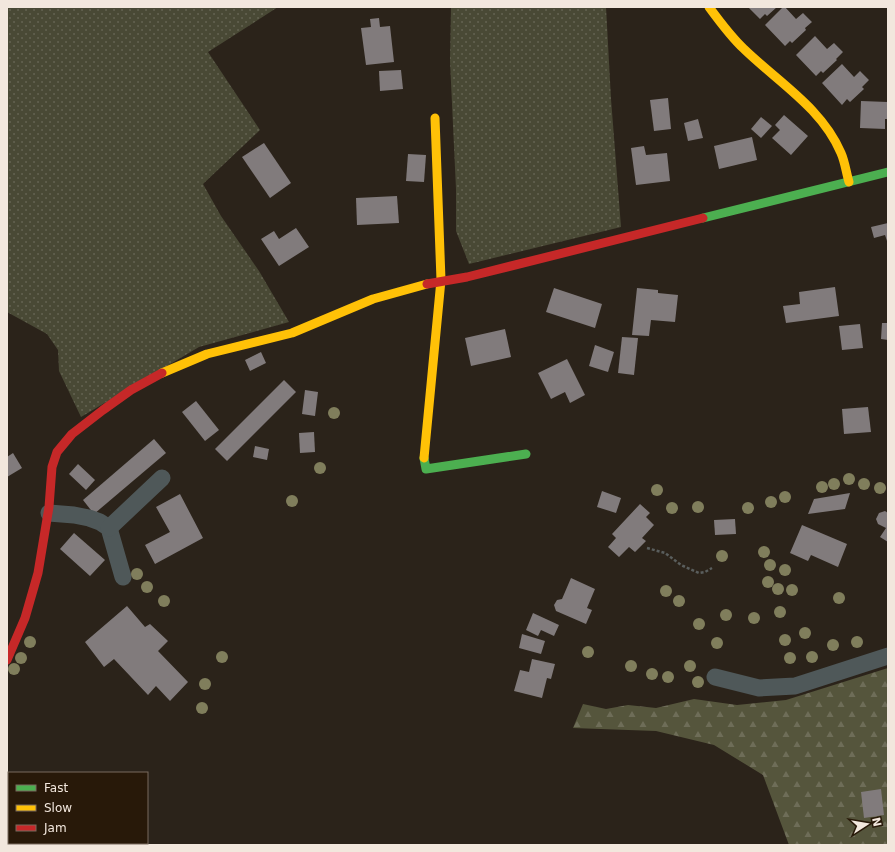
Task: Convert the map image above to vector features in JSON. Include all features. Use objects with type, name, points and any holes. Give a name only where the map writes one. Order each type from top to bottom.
[{"type":"street","points":[[710,7],[721,23],[747,53],[802,100],[824,124],[839,149],[849,182]]},
{"type":"street","points":[[435,118],[440,280],[424,456],[426,469],[526,454]]},
{"type":"street","points":[[7,660],[18,636],[33,591],[49,513],[51,470],[56,453],[69,437],[99,412],[139,385],[172,367],[206,354],[291,333],[393,292],[440,280],[475,275],[888,172]]},
{"type":"street","points":[[109,528],[162,478]]},
{"type":"street","points":[[49,513],[90,518],[109,528],[123,577]]},
{"type":"street","points":[[715,677],[759,688],[795,686],[888,656]]},
{"type":"path","points":[[647,548],[665,553],[681,565],[689,567],[699,573],[705,572],[712,568]]},
{"type":"green space","points":[[7,7],[278,7],[208,52],[260,130],[203,184],[221,216],[259,271],[289,322],[199,347],[81,417],[59,371],[58,350],[47,334],[7,312]]},
{"type":"green space","points":[[451,7],[606,7],[611,99],[621,227],[469,264],[456,231],[456,189],[450,61]]},
{"type":"green space","points":[[888,668],[888,845],[789,845],[763,775],[714,745],[656,731],[573,728],[583,704],[606,709],[628,705],[656,708],[694,699],[737,705],[786,700]]},
{"type":"building","points":[[748,7],[777,7],[767,16],[765,14],[760,19]]},
{"type":"building","points":[[783,7],[785,7],[796,19],[803,13],[812,22],[792,43],[790,41],[785,46],[765,25]]},
{"type":"building","points":[[379,18],[380,27],[390,26],[394,62],[366,65],[361,28],[371,27],[370,19]]},
{"type":"building","points":[[815,36],[827,49],[834,43],[843,52],[823,73],[821,71],[816,76],[796,55]]},
{"type":"building","points":[[842,64],[854,77],[860,71],[869,80],[862,87],[864,89],[850,102],[847,99],[842,105],[822,83]]},
{"type":"building","points":[[401,70],[403,89],[380,91],[379,71]]},
{"type":"building","points":[[668,98],[671,129],[654,131],[650,100]]},
{"type":"building","points":[[861,101],[888,102],[888,119],[885,119],[885,129],[860,128]]},
{"type":"building","points":[[784,115],[808,136],[791,155],[772,138],[780,130],[775,125]]},
{"type":"building","points":[[761,117],[772,126],[761,138],[751,129]]},
{"type":"building","points":[[698,119],[703,138],[688,141],[684,123]]},
{"type":"building","points":[[752,137],[757,160],[719,169],[714,146]]},
{"type":"building","points":[[264,143],[291,183],[270,198],[242,157]]},
{"type":"building","points":[[644,146],[646,155],[667,153],[670,181],[636,185],[631,148]]},
{"type":"building","points":[[408,154],[426,155],[424,182],[406,181]]},
{"type":"building","points":[[397,196],[399,223],[357,225],[356,198]]},
{"type":"building","points":[[888,223],[888,244],[885,235],[874,238],[871,227]]},
{"type":"building","points":[[296,228],[309,247],[279,266],[261,239],[274,231],[279,239]]},
{"type":"building","points":[[835,287],[839,316],[786,323],[783,306],[800,304],[799,292]]},
{"type":"building","points":[[554,288],[602,304],[595,328],[546,312]]},
{"type":"building","points":[[637,288],[658,290],[658,293],[678,295],[675,322],[651,320],[649,336],[632,335]]},
{"type":"building","points":[[882,323],[888,323],[888,340],[881,339]]},
{"type":"building","points":[[860,324],[863,348],[842,350],[839,326]]},
{"type":"building","points":[[505,329],[511,357],[471,366],[465,338]]},
{"type":"building","points":[[622,337],[638,338],[634,375],[618,373]]},
{"type":"building","points":[[595,345],[614,352],[608,372],[589,366]]},
{"type":"building","points":[[261,352],[266,363],[250,371],[245,360]]},
{"type":"building","points":[[567,359],[585,395],[570,403],[565,392],[551,399],[538,373]]},
{"type":"building","points":[[284,380],[296,392],[227,461],[215,449]]},
{"type":"building","points":[[305,390],[318,392],[315,416],[302,414]]},
{"type":"building","points":[[196,401],[219,430],[205,441],[182,412]]},
{"type":"building","points":[[868,407],[871,432],[844,434],[842,409]]},
{"type":"building","points":[[314,432],[315,452],[300,453],[299,433]]},
{"type":"building","points":[[154,439],[166,453],[94,514],[83,500]]},
{"type":"building","points":[[255,446],[269,449],[267,460],[253,457]]},
{"type":"building","points":[[13,453],[22,468],[7,477],[7,457]]},
{"type":"building","points":[[78,464],[95,480],[86,490],[69,474]]},
{"type":"building","points":[[602,491],[621,498],[616,513],[597,507]]},
{"type":"building","points":[[850,493],[845,509],[808,514],[814,499]]},
{"type":"building","points":[[180,494],[203,538],[155,564],[145,545],[170,532],[156,507]]},
{"type":"building","points":[[640,504],[650,513],[646,517],[654,525],[642,538],[646,541],[635,552],[629,547],[619,557],[608,547],[616,538],[612,534]]},
{"type":"building","points":[[885,511],[888,513],[888,542],[880,537],[886,528],[878,524],[876,519],[879,513]]},
{"type":"building","points":[[735,519],[736,534],[715,535],[714,520]]},
{"type":"building","points":[[802,525],[847,544],[838,567],[811,555],[808,561],[790,553]]},
{"type":"building","points":[[74,533],[105,560],[90,576],[60,549]]},
{"type":"building","points":[[571,578],[595,589],[587,608],[592,610],[586,624],[556,611],[554,605],[557,600],[562,599]]},
{"type":"building","points":[[127,606],[145,627],[150,624],[168,641],[158,651],[188,682],[170,701],[156,686],[148,695],[114,659],[104,667],[85,642]]},
{"type":"building","points":[[533,613],[559,625],[554,636],[541,630],[538,636],[526,630]]},
{"type":"building","points":[[522,634],[545,641],[541,654],[519,648]]},
{"type":"building","points":[[532,659],[555,664],[551,679],[547,678],[542,698],[514,691],[520,670],[529,672]]},
{"type":"building","points":[[881,789],[884,815],[864,818],[861,792]]},
{"type":"traffic: fast","points":[[703,218],[888,172]]},
{"type":"traffic: fast","points":[[424,458],[426,469],[526,454]]},
{"type":"traffic: slow","points":[[709,7],[739,44],[798,96],[823,122],[841,153],[849,182]]},
{"type":"traffic: slow","points":[[424,458],[441,280],[435,118]]},
{"type":"traffic: slow","points":[[162,373],[207,354],[292,333],[373,299],[427,284]]},
{"type":"traffic: jam","points":[[427,284],[467,277],[703,218]]},
{"type":"traffic: jam","points":[[7,660],[25,618],[38,573],[49,507],[52,467],[57,452],[72,434],[103,410],[131,390],[162,373]]}]
